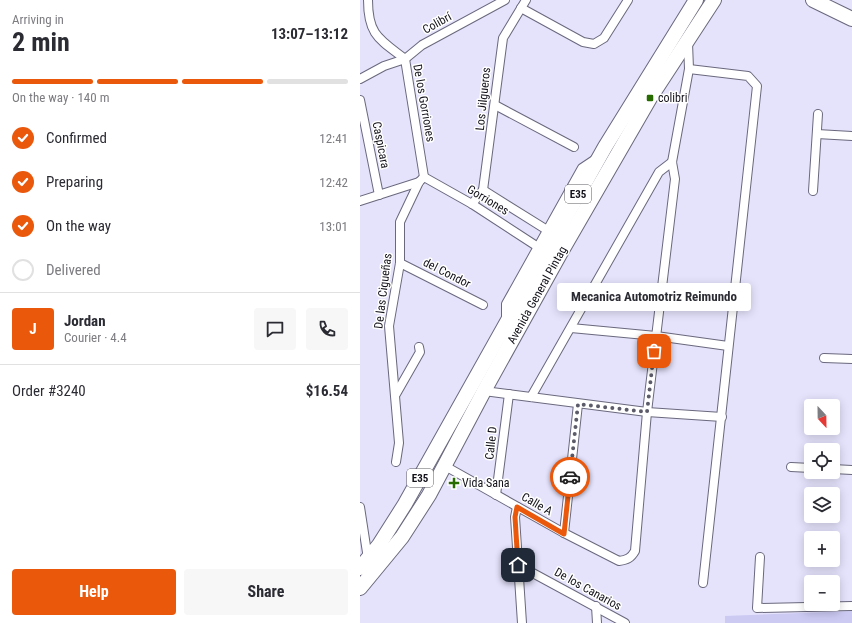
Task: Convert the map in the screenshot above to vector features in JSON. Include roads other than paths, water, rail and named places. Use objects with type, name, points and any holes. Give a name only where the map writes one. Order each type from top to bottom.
[{"type":"highway","name":"Avenida General Pintag","points":[[364,563],[405,504],[599,157],[656,62],[696,0]]},
{"type":"highway","name":"Avenida General Pintag","points":[[360,588],[402,537],[445,466],[484,391],[650,98],[714,0]]},
{"type":"highway","points":[[813,0],[852,19]]},
{"type":"street","name":"De los Gorriones","points":[[368,0],[370,22],[375,36],[405,59],[422,180]]},
{"type":"street","name":"Colibrí","points":[[405,59],[422,45],[505,0]]},
{"type":"street","name":"Los Jilgueros","points":[[472,204],[483,190],[496,105],[497,71],[503,38],[526,0]]},
{"type":"street","points":[[521,8],[583,42],[594,44],[604,38],[628,0]]},
{"type":"street","points":[[647,412],[675,179],[672,162],[689,69],[687,53],[691,35]]},
{"type":"street","points":[[360,79],[384,66],[405,59]]},
{"type":"street","points":[[689,69],[748,76],[757,86],[703,584]]},
{"type":"street","name":"Caspicara","points":[[360,100],[379,196]]},
{"type":"street","points":[[496,105],[574,147]]},
{"type":"street","points":[[814,191],[818,114]]},
{"type":"street","points":[[817,134],[852,136]]},
{"type":"street","points":[[506,325],[506,304],[582,168],[599,157]]},
{"type":"street","points":[[531,397],[659,172],[672,162]]},
{"type":"street","points":[[360,202],[422,180]]},
{"type":"street","name":"Gorriones","points":[[422,180],[472,204],[538,247]]},
{"type":"street","name":"De las Cigueñas","points":[[396,462],[399,443],[389,326],[400,263],[400,222],[422,180]]},
{"type":"street","points":[[483,190],[547,230]]},
{"type":"street","name":"del Condor","points":[[400,263],[483,305]]},
{"type":"street","points":[[571,328],[656,336],[728,346]]},
{"type":"street","points":[[396,394],[420,352],[419,347]]},
{"type":"street","points":[[824,358],[852,359]]},
{"type":"street","points":[[484,391],[647,412],[722,417]]},
{"type":"street","name":"Calle D","points":[[496,495],[509,394]]},
{"type":"street","points":[[564,534],[578,404]]},
{"type":"street","name":"Calle A","points":[[445,466],[564,534],[619,561],[630,558],[635,551],[647,412]]},
{"type":"street","points":[[791,467],[804,468]]},
{"type":"street","points":[[840,469],[852,470]]},
{"type":"street","points":[[360,507],[364,563]]},
{"type":"street","points":[[517,507],[515,517],[522,623]]},
{"type":"street","points":[[760,557],[757,608],[852,606]]},
{"type":"street","name":"De los Canarios","points":[[518,565],[625,623]]},
{"type":"street","points":[[596,606],[597,623]]},
{"type":"place","name":"colibri","points":[[650,98]]},
{"type":"place","name":"Mecanica Automotriz Reimundo","points":[[654,351]]},
{"type":"place","name":"Vida Sana","points":[[454,483]]}]
